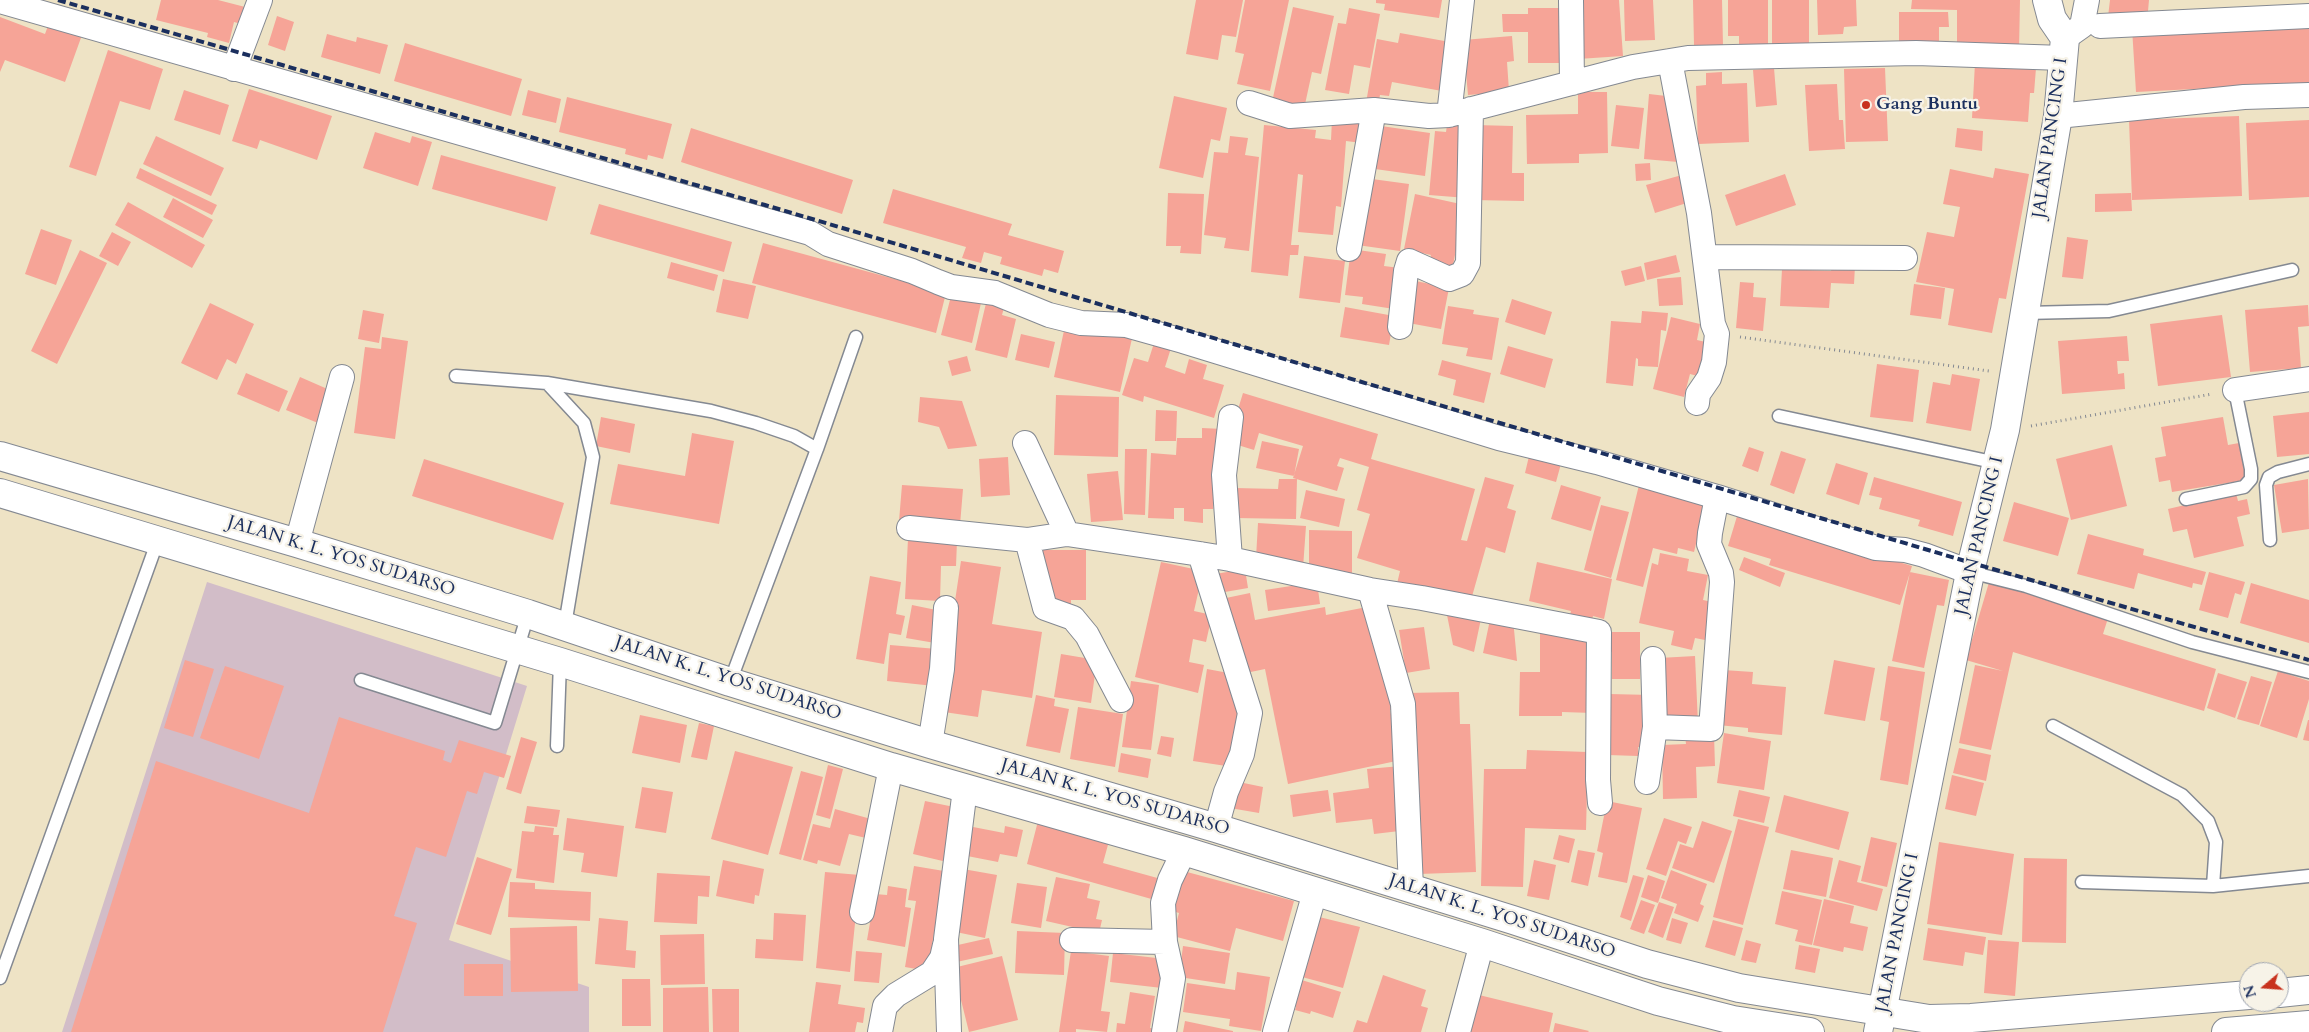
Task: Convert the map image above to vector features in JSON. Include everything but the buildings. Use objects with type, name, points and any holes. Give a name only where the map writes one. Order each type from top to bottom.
[{"type":"main road","name":"JALAN PANCING I","points":[[1880,1022],[1970,572],[2006,430],[2058,116],[2064,48],[2052,19],[2047,0]]},
{"type":"main road","name":"JALAN K. L. YOS SUDARSO","points":[[0,456],[297,543],[528,614],[730,682],[930,744],[1216,828],[1513,920],[1647,964],[1880,1022],[1971,1018],[2239,996]]},
{"type":"main road","name":"JALAN K. L. YOS SUDARSO","points":[[0,493],[560,662],[892,767],[1184,851],[1494,947],[1732,1026],[1810,1032]]},
{"type":"main road","points":[[1494,947],[1513,920]]},
{"type":"main road","points":[[2289,992],[2309,990]]},
{"type":"main road","points":[[2226,1032],[2309,1025]]},
{"type":"street","points":[[0,0],[234,69],[810,233],[828,244],[912,271],[938,282],[995,293],[1050,315],[1080,324],[1126,325],[1499,438],[1597,462],[1717,497],[1876,548],[1905,550],[1924,555],[1970,572]]},
{"type":"street","points":[[234,69],[260,0]]},
{"type":"street","points":[[1400,328],[1406,271],[1409,261],[1449,278],[1462,274],[1468,263],[1460,112],[1462,0]]},
{"type":"street","points":[[1570,0],[1572,83]]},
{"type":"street","name":"JALAN PANCING I","points":[[2064,48],[2082,26],[2087,0]]},
{"type":"street","points":[[2100,26],[2309,16]]},
{"type":"street","points":[[1249,103],[1290,116],[1374,110],[1429,116],[1460,112],[1633,67],[1688,58],[2064,48]]},
{"type":"street","points":[[1670,61],[1706,257],[1713,324],[1717,334],[1714,362],[1709,378],[1698,394],[1697,403]]},
{"type":"street","points":[[2058,116],[2244,97],[2309,95]]},
{"type":"street","points":[[1349,249],[1374,110]]},
{"type":"street","points":[[1706,257],[1905,258]]},
{"type":"street","points":[[297,543],[342,377]]},
{"type":"street","points":[[2235,390],[2309,379]]},
{"type":"street","points":[[1230,559],[1224,475],[1231,417]]},
{"type":"street","points":[[1025,443],[1067,534]]},
{"type":"street","points":[[1655,727],[1710,729],[1722,582],[1721,572],[1710,544],[1710,533],[1717,497]]},
{"type":"street","points":[[909,528],[1027,540],[1067,534],[1200,554],[1370,590],[1422,598],[1599,632],[1598,780],[1600,803]]},
{"type":"street","points":[[1027,540],[1045,608],[1073,618],[1087,636],[1121,700]]},
{"type":"street","points":[[1200,554],[1250,713],[1242,754],[1226,792],[1216,828]]},
{"type":"street","points":[[1370,590],[1403,704],[1411,888]]},
{"type":"street","points":[[930,744],[942,669],[946,608]]},
{"type":"street","points":[[1647,782],[1655,727],[1653,659]]},
{"type":"street","points":[[862,912],[892,767]]},
{"type":"street","points":[[880,1032],[885,1006],[896,995],[924,980],[932,973],[942,958],[965,789]]},
{"type":"street","points":[[1164,1032],[1173,978],[1165,942],[1163,903],[1170,880],[1184,851]]},
{"type":"street","points":[[1275,1032],[1315,892]]},
{"type":"street","points":[[946,939],[949,1032]]},
{"type":"street","points":[[1072,940],[1165,942]]},
{"type":"street","points":[[1458,1032],[1494,947]]},
{"type":"lane","points":[[2025,313],[2109,311],[2292,270]]},
{"type":"lane","points":[[730,682],[856,337]]},
{"type":"lane","points":[[456,376],[547,383],[711,411],[756,422],[794,436],[817,448]]},
{"type":"lane","points":[[547,383],[584,422],[593,457],[565,626]]},
{"type":"lane","points":[[2186,500],[2244,487],[2251,479],[2251,469],[2235,390]]},
{"type":"lane","points":[[1779,416],[1997,463]]},
{"type":"lane","points":[[2270,540],[2266,485],[2269,477],[2278,472],[2309,464]]},
{"type":"lane","points":[[0,978],[158,540]]},
{"type":"lane","points":[[1970,572],[2026,586],[2192,642],[2309,672]]},
{"type":"lane","points":[[361,680],[495,723],[528,614]]},
{"type":"lane","points":[[558,746],[560,662]]},
{"type":"lane","points":[[2053,726],[2182,795],[2208,821],[2216,842],[2213,886]]},
{"type":"lane","points":[[2082,882],[2213,886],[2309,876]]},
{"type":"path","points":[[1717,334],[2014,375]]},
{"type":"path","points":[[2030,426],[2235,390]]},
{"type":"shaded area","points":[[207,582],[527,686],[449,940],[589,987],[589,1032],[62,1032]]},
{"type":"railway","points":[[58,0],[765,205],[1972,563],[2309,660]]},
{"type":"place","name":"Gang Buntu","points":[[1866,105]]}]
